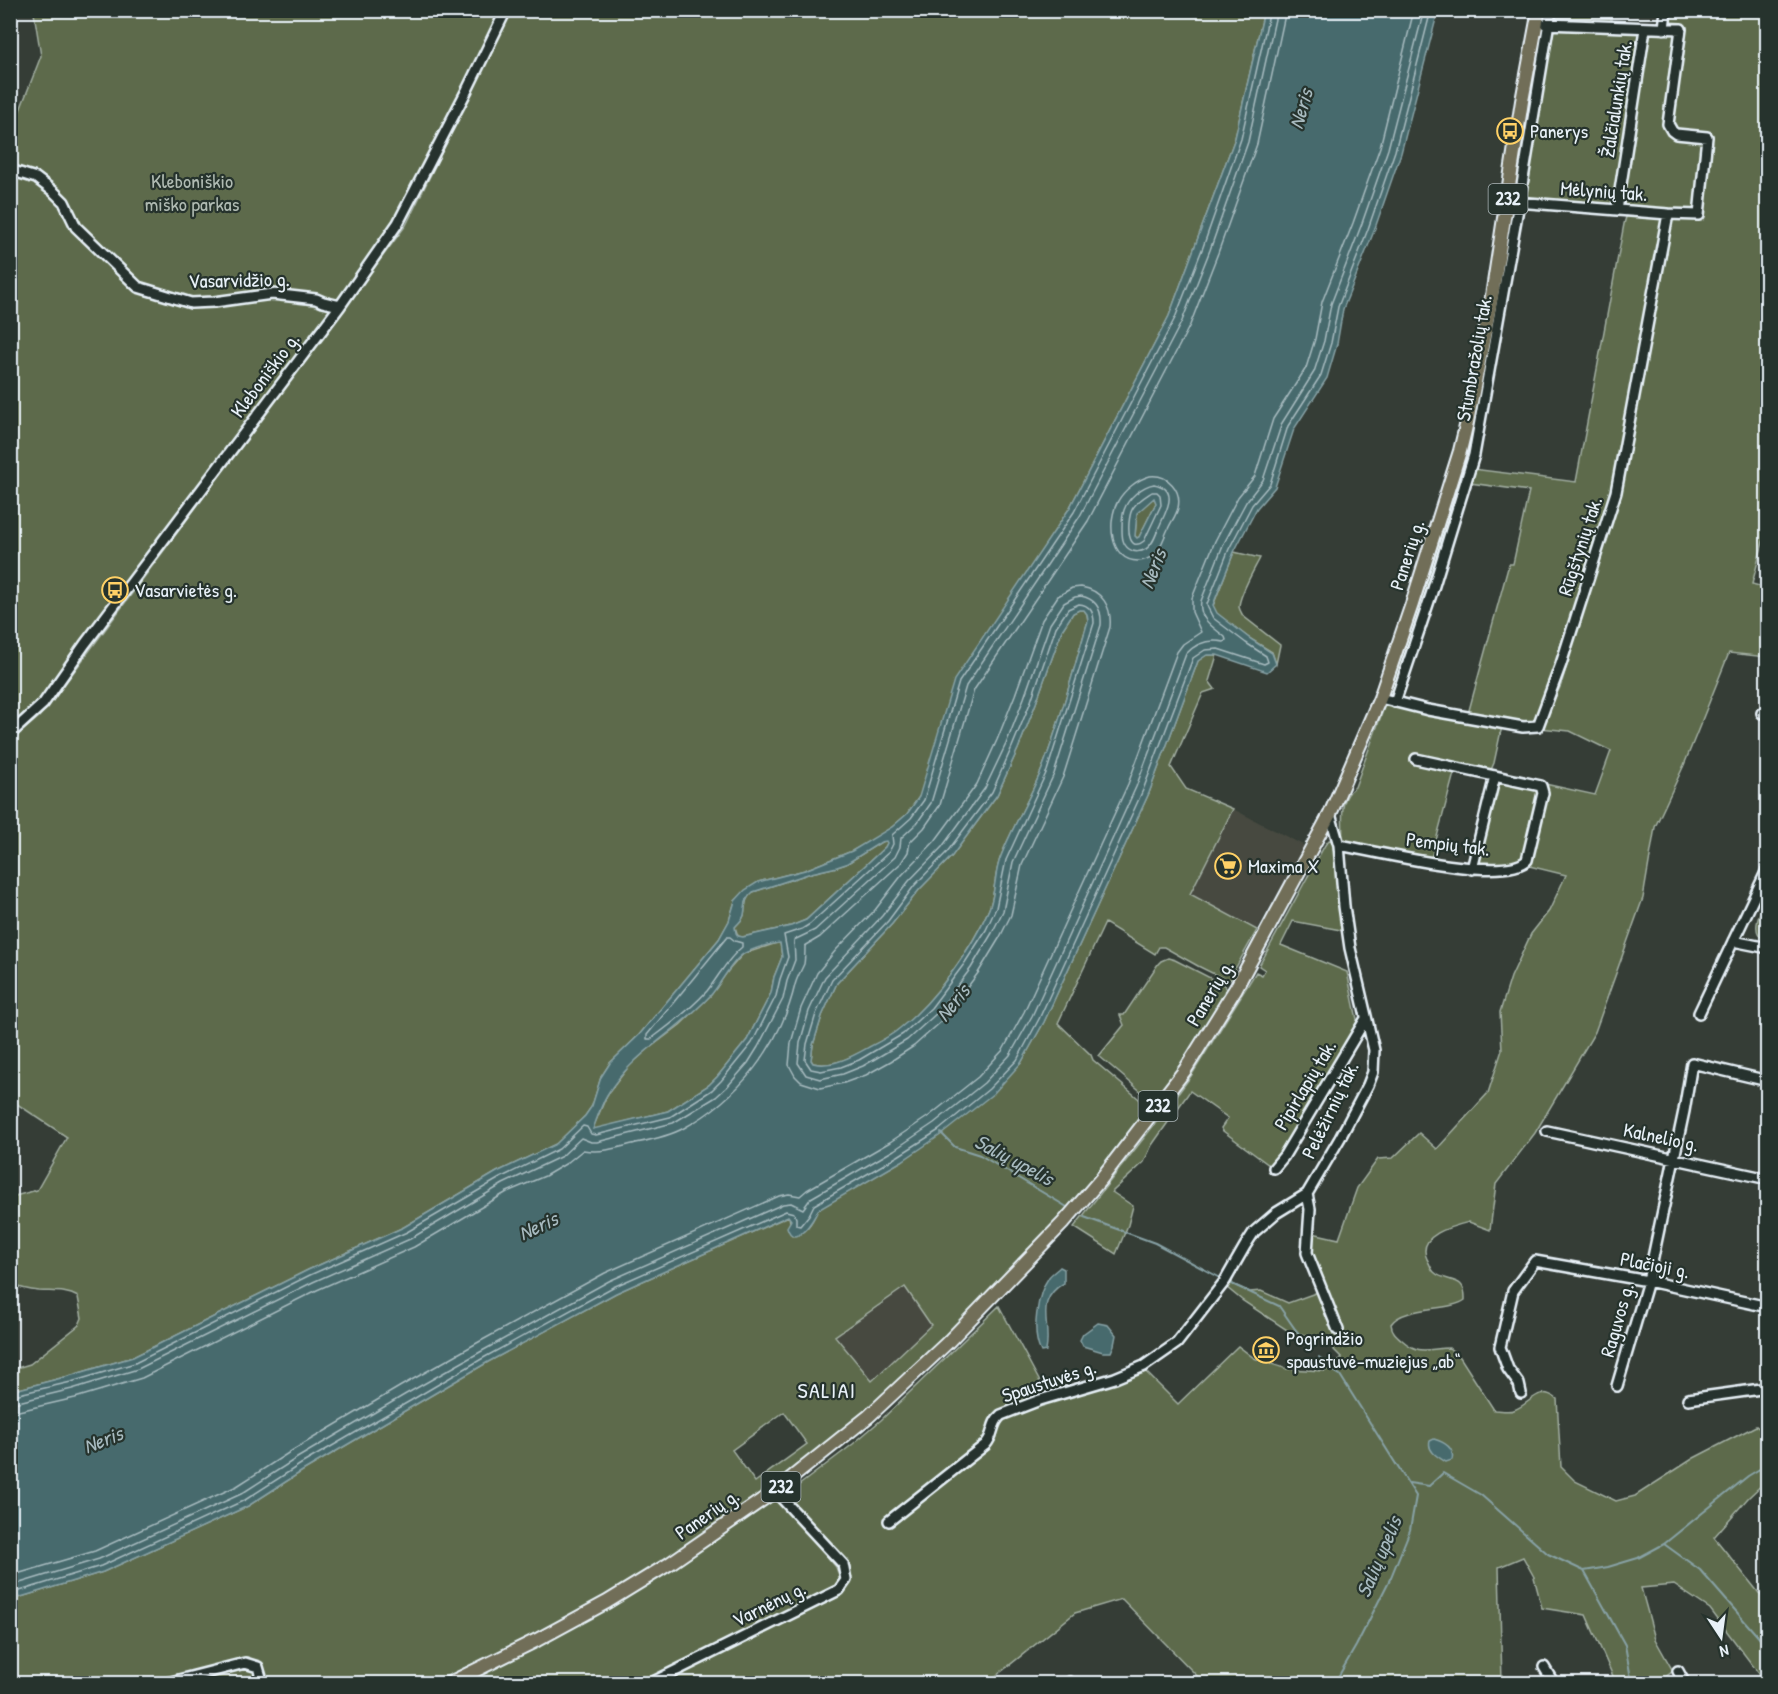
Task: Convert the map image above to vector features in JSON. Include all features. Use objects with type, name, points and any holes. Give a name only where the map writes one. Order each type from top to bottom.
[{"type":"main road","name":"Panerių g.","points":[[448,1683],[537,1640],[607,1602],[669,1564],[775,1491],[862,1422],[914,1375],[1040,1248],[1094,1187],[1179,1077],[1214,1025],[1266,935],[1330,814],[1380,698],[1412,604],[1460,451],[1513,202],[1522,101],[1543,24],[1539,10]]},
{"type":"street","name":"Kleboniškio g.","points":[[10,734],[43,704],[85,644],[340,306],[398,223],[506,10]]},
{"type":"street","points":[[1551,10],[1543,24],[1664,29],[1666,10]]},
{"type":"street","name":"Žalčialunkių tak.","points":[[1617,210],[1645,28]]},
{"type":"street","name":"Mėlynių tak.","points":[[1513,202],[1698,215],[1707,137],[1676,134],[1668,124],[1681,29],[1664,29]]},
{"type":"street","name":"Vasarvidžio g.","points":[[10,170],[36,178],[53,191],[64,202],[76,227],[138,287],[191,303],[272,294],[316,299],[340,306]]},
{"type":"street","name":"Stumbražolių tak.","points":[[1395,702],[1474,455],[1513,202]]},
{"type":"street","name":"Rūgštynių tak.","points":[[1380,698],[1523,727],[1538,726],[1561,664],[1616,492],[1668,214]]},
{"type":"street","name":"Pempių tak.","points":[[1339,845],[1472,869],[1522,865],[1527,860],[1543,793],[1541,786],[1416,759]]},
{"type":"street","points":[[1472,869],[1494,776]]},
{"type":"street","name":"Pelėžirnių tak.","points":[[1225,1281],[1254,1232],[1276,1213],[1307,1194],[1340,1138],[1373,1072],[1374,1050],[1365,1020],[1348,938],[1339,845],[1330,814]]},
{"type":"street","points":[[1699,1013],[1767,868]]},
{"type":"street","points":[[1733,941],[1767,948]]},
{"type":"street","name":"Pipirlapių tak.","points":[[1274,1168],[1284,1156],[1365,1020]]},
{"type":"street","name":"Raguvos g.","points":[[1617,1386],[1648,1281],[1692,1063],[1767,1081]]},
{"type":"street","name":"Kalnelio g.","points":[[1547,1131],[1767,1179]]},
{"type":"street","points":[[1307,1194],[1310,1209],[1307,1253],[1338,1330]]},
{"type":"street","name":"Plačioji g.","points":[[1521,1393],[1519,1384],[1509,1370],[1500,1347],[1513,1291],[1535,1261],[1648,1281],[1767,1307]]},
{"type":"street","name":"Spaustuvės g.","points":[[889,1521],[985,1445],[993,1434],[995,1419],[1001,1415],[1040,1400],[1115,1378],[1144,1366],[1177,1343],[1225,1281]]},
{"type":"street","points":[[1688,1399],[1767,1388]]},
{"type":"street","name":"Varnėnų g.","points":[[649,1683],[839,1590],[846,1580],[843,1564],[775,1491]]},
{"type":"street","points":[[162,1683],[245,1663],[258,1667],[263,1683]]},
{"type":"street","points":[[1544,1667],[1554,1683]]},
{"type":"street","points":[[1678,1671],[1685,1683]]},
{"type":"shaded area","points":[[1233,809],[1305,846],[1257,930],[1190,894]]},
{"type":"shaded area","points":[[905,1287],[932,1325],[872,1381],[835,1336]]},
{"type":"green space","name":"Kleboniškio miško parkas","points":[[32,11],[501,11],[395,221],[320,326],[92,627],[44,697],[11,728],[10,136],[41,56]]},
{"type":"green space","points":[[511,11],[1264,11],[1235,138],[1169,316],[1069,509],[1028,571],[919,797],[907,814],[892,827],[852,851],[805,870],[758,882],[735,901],[729,921],[719,939],[639,1035],[610,1063],[601,1077],[592,1106],[556,1144],[497,1172],[404,1227],[308,1270],[133,1357],[11,1391],[10,1370],[30,1364],[79,1325],[82,1318],[78,1297],[64,1292],[32,1290],[11,1284],[11,1197],[37,1190],[67,1137],[11,1100],[11,741],[39,717],[55,697],[406,225]]},
{"type":"green space","points":[[1555,11],[1611,11],[1611,24],[1554,21]]},
{"type":"green space","points":[[1670,11],[1767,11],[1768,523],[1752,584],[1767,588],[1767,657],[1729,653],[1684,765],[1655,827],[1643,898],[1595,1032],[1535,1133],[1496,1184],[1490,1230],[1469,1222],[1438,1233],[1427,1244],[1425,1251],[1433,1271],[1439,1276],[1459,1283],[1462,1286],[1465,1300],[1449,1306],[1406,1314],[1391,1324],[1396,1335],[1414,1348],[1424,1350],[1449,1348],[1460,1357],[1494,1410],[1514,1410],[1540,1394],[1550,1395],[1557,1399],[1561,1467],[1575,1481],[1616,1501],[1635,1496],[1694,1458],[1756,1426],[1767,1435],[1767,1480],[1714,1537],[1767,1603],[1767,1683],[1710,1609],[1674,1585],[1641,1588],[1655,1639],[1673,1671],[1658,1683],[1616,1683],[1586,1615],[1542,1608],[1534,1577],[1523,1557],[1499,1567],[1502,1683],[1196,1683],[1200,1679],[1122,1599],[1075,1613],[987,1683],[656,1684],[842,1593],[849,1574],[826,1542],[786,1495],[881,1420],[999,1306],[1047,1395],[1144,1370],[1178,1404],[1238,1346],[1254,1358],[1287,1369],[1325,1371],[1342,1358],[1320,1336],[1293,1334],[1226,1287],[1233,1273],[1232,1284],[1250,1292],[1261,1291],[1288,1303],[1321,1291],[1307,1253],[1308,1232],[1339,1239],[1357,1188],[1378,1159],[1393,1158],[1419,1133],[1437,1149],[1488,1093],[1502,1050],[1500,1012],[1511,977],[1531,934],[1549,911],[1566,875],[1529,866],[1546,790],[1545,784],[1595,795],[1611,751],[1570,731],[1539,728],[1561,685],[1622,478],[1671,218],[1700,218],[1711,136],[1676,130],[1672,126],[1685,27],[1668,26]]},
{"type":"green space","points":[[1551,29],[1640,31],[1615,208],[1523,199]]},
{"type":"green space","points":[[1649,30],[1676,35],[1668,129],[1704,139],[1696,213],[1619,208]]},
{"type":"green space","points":[[1630,215],[1663,218],[1612,499],[1561,656],[1534,724],[1468,714],[1509,564],[1513,564],[1529,491],[1470,483],[1473,469],[1576,482],[1624,224],[1626,217]]},
{"type":"green space","points":[[1466,458],[1468,459],[1444,544],[1393,696],[1390,691]]},
{"type":"green space","points":[[1155,498],[1156,503],[1137,538],[1135,536],[1137,513]]},
{"type":"green space","points":[[1234,552],[1260,558],[1244,589],[1239,607],[1243,616],[1280,645],[1276,664],[1272,652],[1216,613],[1213,606]]},
{"type":"green space","points":[[1084,610],[1088,621],[1055,733],[1042,769],[1001,856],[989,909],[973,940],[939,989],[900,1029],[869,1048],[842,1060],[828,1064],[813,1063],[811,1060],[813,1045],[822,1016],[837,983],[952,856],[997,795],[1018,749],[1062,630],[1073,613]]},
{"type":"green space","points":[[1206,655],[1217,655],[1209,681],[1215,689],[1203,693],[1171,767],[1186,789],[1233,809],[1190,894],[1257,930],[1228,981],[1164,947],[1159,947],[1155,954],[1105,923],[1058,1023],[1091,1055],[1093,1060],[1145,1104],[1145,1111],[1072,1207],[898,1384],[838,1435],[757,1497],[664,1561],[600,1600],[527,1639],[432,1683],[11,1684],[11,1600],[103,1572],[248,1506],[304,1470],[488,1362],[616,1293],[789,1216],[792,1236],[801,1233],[811,1223],[817,1210],[902,1161],[1021,1063],[1044,1022],[1149,793],[1198,661]],"holes":[[[905,1287],[931,1325],[872,1381],[835,1336]],[[784,1412],[807,1444],[755,1482],[732,1450]]]},
{"type":"green space","points":[[1385,705],[1502,726],[1490,772],[1456,766],[1431,859],[1342,843],[1342,813],[1345,799],[1355,787]]},
{"type":"green space","points":[[1499,780],[1539,787],[1541,792],[1523,862],[1477,866]]},
{"type":"green space","points":[[1329,840],[1334,841],[1335,845],[1341,930],[1293,921],[1281,945],[1347,972],[1358,1024],[1274,1165],[1269,1165],[1223,1131],[1221,1128],[1228,1118],[1190,1091],[1152,1145],[1144,1162],[1112,1192],[1133,1206],[1116,1254],[1074,1227],[1191,1076],[1256,972],[1262,975],[1265,970],[1259,966]]},
{"type":"green space","points":[[886,841],[888,842],[885,847],[806,920],[791,926],[738,936],[735,927],[742,920],[747,900],[753,892],[846,864]]},
{"type":"green space","points":[[1767,909],[1767,938],[1764,939],[1757,931],[1757,924],[1760,913]]},
{"type":"green space","points":[[780,942],[782,957],[774,977],[771,993],[747,1040],[709,1085],[668,1111],[592,1130],[607,1095],[629,1066],[680,1025],[711,995],[743,954]]},
{"type":"green space","points":[[1168,958],[1226,988],[1206,1029],[1168,1084],[1150,1099],[1099,1056],[1124,1025],[1120,1015],[1124,1015],[1158,964]]},
{"type":"green space","points":[[776,1500],[836,1567],[841,1581],[837,1587],[641,1683],[459,1684],[767,1501]]},
{"type":"water","name":"Neris","points":[[1264,11],[1438,11],[1401,153],[1374,231],[1343,309],[1337,344],[1327,378],[1294,429],[1275,487],[1257,508],[1234,552],[1213,605],[1217,613],[1272,653],[1276,664],[1267,672],[1217,655],[1207,655],[1198,661],[1149,793],[1044,1022],[1021,1063],[994,1093],[942,1134],[902,1161],[818,1210],[799,1235],[790,1234],[787,1227],[791,1220],[788,1216],[616,1293],[488,1362],[304,1470],[248,1506],[103,1572],[11,1600],[11,1391],[133,1357],[308,1270],[404,1227],[497,1172],[556,1144],[592,1106],[601,1077],[610,1063],[639,1035],[719,939],[729,921],[735,901],[745,890],[758,882],[805,870],[852,851],[892,827],[907,814],[919,797],[954,680],[1069,509],[1169,316],[1235,138]],"holes":[[[1154,498],[1156,503],[1137,538],[1135,536],[1137,513]],[[1084,610],[1088,621],[1061,714],[1042,769],[1001,856],[989,909],[973,941],[939,989],[913,1017],[896,1031],[842,1060],[828,1064],[813,1063],[811,1060],[813,1045],[822,1016],[837,983],[952,856],[997,795],[1018,749],[1062,630],[1073,613]],[[886,841],[885,847],[806,920],[791,926],[743,937],[736,933],[735,927],[742,920],[747,900],[753,892],[846,864]],[[780,943],[782,957],[774,977],[771,993],[747,1040],[717,1077],[709,1085],[668,1111],[593,1129],[607,1095],[629,1067],[697,1009],[740,957],[753,949]]]},
{"type":"water","points":[[1060,1267],[1064,1269],[1064,1283],[1049,1297],[1046,1305],[1046,1351],[1041,1352],[1036,1335],[1036,1324],[1041,1293],[1049,1277]]},
{"type":"water","points":[[1098,1323],[1108,1325],[1116,1335],[1111,1352],[1083,1346],[1080,1340],[1083,1334]]},
{"type":"water","points":[[1434,1439],[1450,1449],[1452,1460],[1446,1462],[1434,1453],[1429,1445]]},
{"type":"waterway","points":[[1364,1032],[1368,1043]]},
{"type":"waterway","points":[[1314,1173],[1351,1107],[1369,1066]]},
{"type":"waterway","name":"Salių upelis","points":[[941,1133],[955,1147],[980,1155],[1067,1207]]},
{"type":"waterway","name":"Salių upelis","points":[[1084,1217],[1155,1243],[1222,1279]]},
{"type":"waterway","name":"Salių upelis","points":[[1232,1284],[1279,1306],[1312,1349]]},
{"type":"waterway","name":"Salių upelis","points":[[1319,1357],[1327,1367],[1340,1375],[1416,1496],[1410,1530],[1391,1577],[1334,1684]]},
{"type":"waterway","points":[[1409,1483],[1429,1486],[1443,1473],[1481,1495],[1548,1554],[1584,1571],[1638,1558],[1664,1544],[1748,1476],[1768,1464]]},
{"type":"waterway","points":[[1664,1544],[1700,1570],[1768,1648]]},
{"type":"waterway","points":[[1584,1571],[1625,1645],[1632,1684]]},
{"type":"place","name":"Panerys","points":[[1510,131]]},
{"type":"place","name":"Vasarvietės g.","points":[[115,590]]},
{"type":"place","name":"Maxima X","points":[[1228,866]]},
{"type":"place","name":"Pogrindžio spaustuvė-muziejus „ab“","points":[[1266,1350]]},
{"type":"district","name":"SALIAI","points":[[827,1390]]}]
